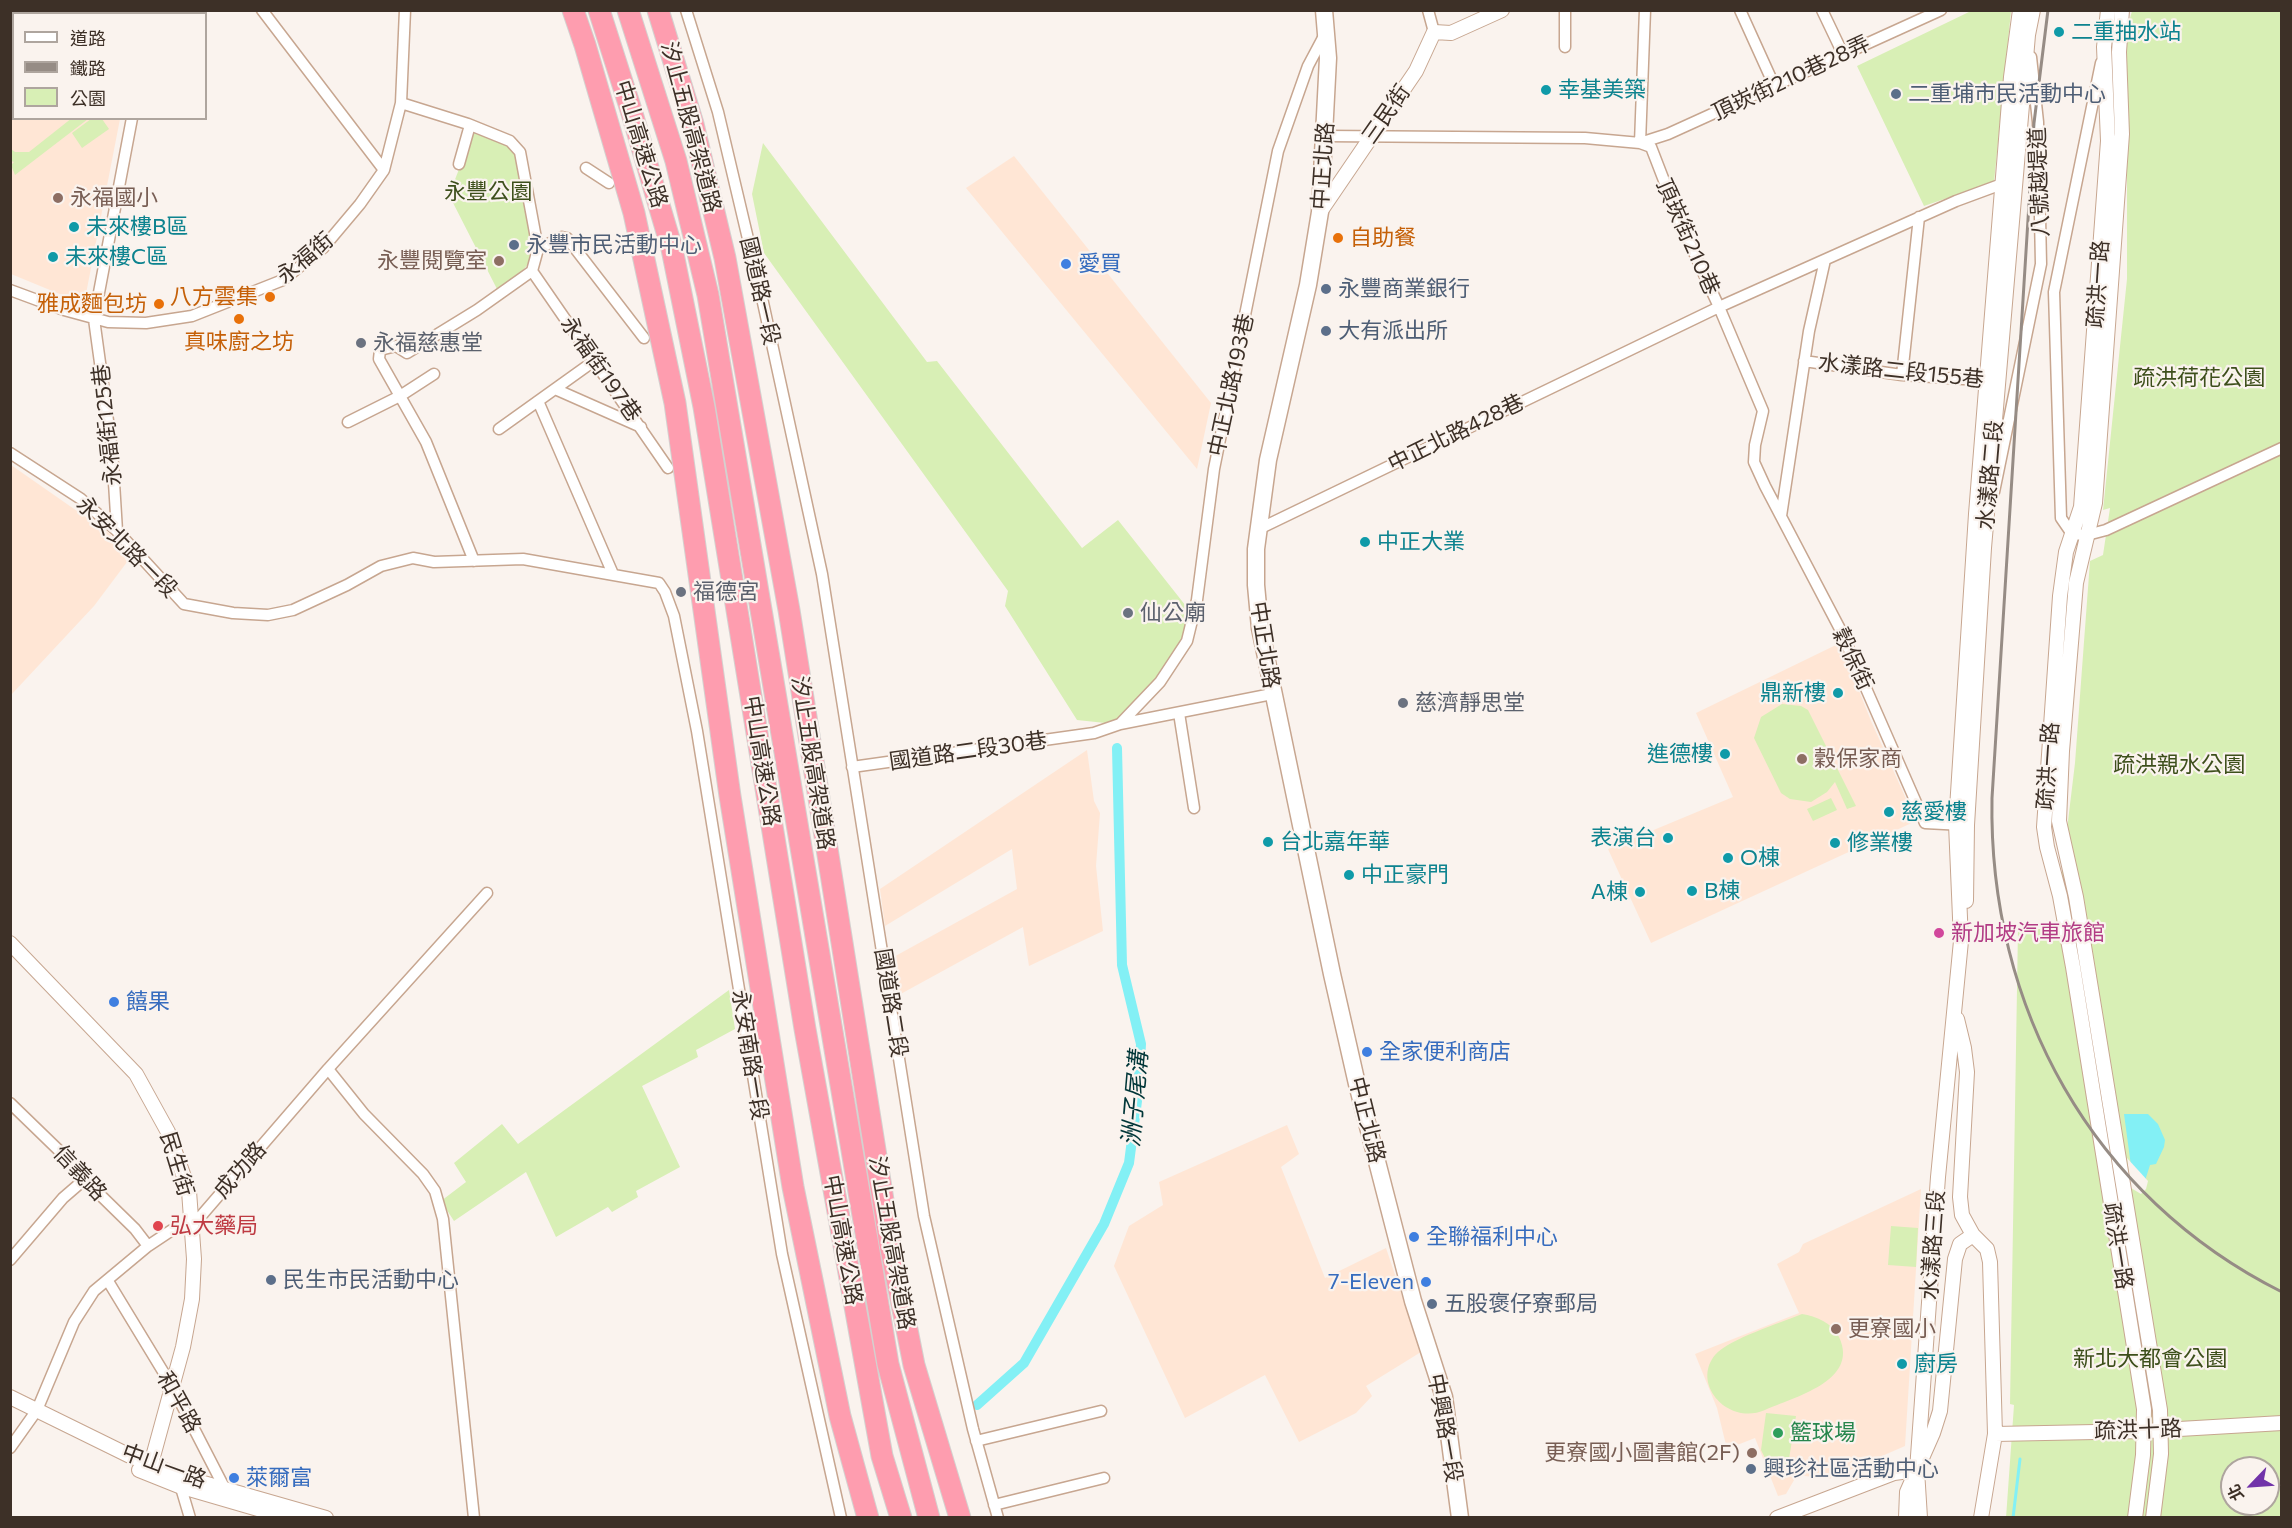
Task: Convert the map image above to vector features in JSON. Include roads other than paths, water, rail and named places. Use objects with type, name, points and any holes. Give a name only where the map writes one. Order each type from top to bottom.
[{"type":"highway","points":[[573,10],[634,213],[675,403],[730,796],[793,1187],[840,1416],[868,1518]]},
{"type":"highway","name":"中山高速公路","points":[[599,10],[672,249],[702,396],[807,1040],[882,1456],[901,1518]]},
{"type":"highway","name":"中山高速公路","points":[[628,10],[676,161],[708,295],[888,1364],[929,1518]]},
{"type":"highway","name":"汐止五股高架道路","points":[[658,10],[693,124],[725,258],[789,610],[890,1244],[914,1365],[960,1518]]},
{"type":"main road","name":"中正北路","points":[[1324,10],[1328,58],[1320,212],[1308,285],[1269,460],[1261,528],[1256,549],[1256,585],[1260,628],[1272,694],[1337,998],[1405,1271]]},
{"type":"main road","name":"中興路一段","points":[[1405,1271],[1444,1397],[1460,1518]]},
{"type":"street","points":[[262,10],[384,170]]},
{"type":"street","name":"永福街","points":[[10,290],[94,319],[108,322],[146,323],[192,316],[283,280],[323,248],[360,204],[384,170],[400,103],[405,10]]},
{"type":"street","name":"國道路一段","points":[[686,10],[718,112],[762,298],[822,574]]},
{"type":"street","points":[[1428,10],[1434,32],[1451,33],[1502,10]]},
{"type":"street","points":[[1564,10],[1565,47]]},
{"type":"street","points":[[1325,136],[1585,138],[1641,143],[1645,10]]},
{"type":"street","points":[[1740,10],[1774,85]]},
{"type":"street","points":[[1822,10],[1843,54]]},
{"type":"street","name":"頂崁街210巷28弄","points":[[1641,143],[1668,134],[1941,10]]},
{"type":"street","name":"水漾路二段","points":[[1961,824],[1986,531],[2002,184],[2011,77],[2020,10]]},
{"type":"street","name":"水漾路二段","points":[[1954,1009],[1960,941],[1961,824],[1976,514],[2028,34],[2033,10]]},
{"type":"street","name":"疏洪一路","points":[[2108,10],[2104,47],[2108,153],[2081,507],[2066,552],[2060,597],[2044,827],[2073,967],[2144,1409],[2145,1431],[2135,1518]]},
{"type":"street","name":"疏洪一路","points":[[2122,10],[2119,52],[2121,146],[2095,502],[2076,583],[2062,751],[2059,821],[2076,897],[2160,1410],[2161,1454],[2153,1518]]},
{"type":"street","name":"三民街","points":[[1320,212],[1416,71],[1434,32]]},
{"type":"street","name":"中正北路193巷","points":[[1120,724],[1160,682],[1187,641],[1197,600],[1214,469],[1278,151],[1308,66],[1325,33]]},
{"type":"street","name":"八號越堤道","points":[[1986,531],[2041,264],[2038,122],[2028,34]]},
{"type":"street","name":"八號越堤道","points":[[2072,534],[2061,518],[2054,292],[2104,47]]},
{"type":"street","points":[[400,103],[470,125],[510,141],[520,152],[538,249],[532,271],[477,310],[407,353],[396,346],[380,350],[379,359],[426,442],[474,561]]},
{"type":"street","name":"永福街125巷","points":[[117,531],[112,450],[94,319],[132,120]]},
{"type":"street","points":[[459,164],[470,125]]},
{"type":"street","name":"頂崁街210巷","points":[[1641,143],[1651,147],[1680,222],[1763,411],[1755,445],[1754,462]]},
{"type":"street","points":[[586,168],[609,183]]},
{"type":"street","name":"中正北路428巷","points":[[1261,528],[1548,388],[1719,308],[1919,217],[2002,184]]},
{"type":"street","points":[[1938,196],[1942,207]]},
{"type":"street","points":[[1902,375],[1919,217]]},
{"type":"street","points":[[538,249],[562,237],[567,237],[644,338]]},
{"type":"street","points":[[1781,517],[1804,361],[1825,260]]},
{"type":"street","name":"永福街197巷","points":[[532,271],[642,427],[668,468]]},
{"type":"street","points":[[2036,293],[2054,292]]},
{"type":"street","name":"水漾路二段155巷","points":[[1804,361],[1902,375],[1992,380]]},
{"type":"street","points":[[499,429],[594,362]]},
{"type":"street","points":[[348,422],[400,396],[434,374]]},
{"type":"street","points":[[555,389],[642,427]]},
{"type":"street","points":[[538,401],[613,574]]},
{"type":"street","points":[[2072,534],[2087,535],[2106,530],[2282,448]]},
{"type":"street","name":"永安北路一段","points":[[10,453],[81,499],[117,531],[184,604],[233,613],[268,615],[293,610],[381,566],[413,558],[434,562],[523,559],[659,583],[665,592]]},
{"type":"street","name":"穀保街","points":[[1754,462],[1844,639],[1925,823],[1961,824]]},
{"type":"street","name":"國道路二段","points":[[822,574],[924,1216],[973,1429],[998,1518]]},
{"type":"street","name":"永安南路一段","points":[[665,592],[674,616],[697,731],[782,1254],[841,1518]]},
{"type":"street","name":"國道路二段30巷","points":[[852,766],[1084,735],[1120,724],[1272,694]]},
{"type":"street","points":[[1179,713],[1194,808]]},
{"type":"street","name":"成功路","points":[[10,1448],[34,1413],[74,1322],[94,1291],[148,1246],[172,1230],[201,1216],[328,1069],[487,893]]},
{"type":"street","name":"民生街","points":[[10,943],[136,1074],[164,1123],[189,1191],[194,1259],[192,1299],[183,1347],[148,1468]]},
{"type":"street","points":[[1954,1009],[1964,1048],[1967,1072],[1960,1197],[1962,1215],[1973,1235],[1987,1249],[1990,1262],[1995,1434],[1981,1518]]},
{"type":"street","name":"水漾路三段","points":[[1920,1518],[1917,1470],[1938,1177],[1954,1009]]},
{"type":"street","points":[[328,1069],[364,1114],[423,1174],[435,1191],[443,1219],[474,1518]]},
{"type":"street","name":"信義路","points":[[10,1103],[76,1167],[135,1229],[148,1246]]},
{"type":"street","points":[[10,1260],[63,1198],[85,1179]]},
{"type":"street","points":[[1906,1518],[1907,1492],[1933,1433],[1940,1411],[1955,1259],[1960,1244],[1973,1235]]},
{"type":"street","name":"和平路","points":[[108,1281],[172,1388],[224,1487],[253,1513]]},
{"type":"street","name":"中山一路","points":[[10,1397],[34,1413],[128,1455],[148,1468],[253,1513],[289,1518]]},
{"type":"street","name":"中山一路","points":[[10,1407],[34,1413]]},
{"type":"street","points":[[976,1441],[1101,1411]]},
{"type":"street","name":"疏洪十路","points":[[1995,1434],[2145,1431],[2282,1423]]},
{"type":"street","points":[[1778,1518],[1894,1473],[1917,1470]]},
{"type":"street","points":[[994,1505],[1104,1478]]},
{"type":"street","points":[[179,1481],[190,1518]]},
{"type":"street","name":"中山一路","points":[[179,1481],[224,1487],[326,1518]]},
{"type":"water","points":[[2124,1114],[2148,1114],[2158,1124],[2165,1140],[2156,1164],[2150,1165],[2143,1187],[2134,1188]]},
{"type":"waterway","name":"洲子尾溝","points":[[977,1405],[1024,1363],[1104,1224],[1129,1163],[1138,1093],[1141,1044],[1122,965],[1117,748]]},
{"type":"waterway","points":[[2013,1518],[2020,1459]]},
{"type":"railway","points":[[2048,10],[2034,123],[1992,798],[1996,875],[2009,950],[2032,1021],[2064,1088],[2106,1149],[2156,1204],[2215,1252],[2282,1292]]},
{"type":"place","name":"二重抽水站","points":[[2059,32]]},
{"type":"place","name":"幸基美築","points":[[1546,90]]},
{"type":"place","name":"二重埔市民活動中心","points":[[1896,94]]},
{"type":"place","name":"永福國小","points":[[58,198]]},
{"type":"place","name":"未來樓B區","points":[[74,227]]},
{"type":"place","name":"自助餐","points":[[1338,238]]},
{"type":"place","name":"永豐市民活動中心","points":[[514,245]]},
{"type":"place","name":"未來樓C區","points":[[53,257]]},
{"type":"place","name":"永豐閱覽室","points":[[499,261]]},
{"type":"place","name":"愛買","points":[[1066,264]]},
{"type":"place","name":"永豐商業銀行","points":[[1326,289]]},
{"type":"place","name":"八方雲集","points":[[270,297]]},
{"type":"place","name":"雅成麵包坊","points":[[159,304]]},
{"type":"place","name":"真味廚之坊","points":[[239,319]]},
{"type":"place","name":"大有派出所","points":[[1326,331]]},
{"type":"place","name":"永福慈惠堂","points":[[361,343]]},
{"type":"place","name":"中正大業","points":[[1365,542]]},
{"type":"place","name":"福德宮","points":[[681,592]]},
{"type":"place","name":"仙公廟","points":[[1128,613]]},
{"type":"place","name":"鼎新樓","points":[[1838,693]]},
{"type":"place","name":"慈濟靜思堂","points":[[1403,703]]},
{"type":"place","name":"進德樓","points":[[1725,754]]},
{"type":"place","name":"穀保家商","points":[[1802,759]]},
{"type":"place","name":"慈愛樓","points":[[1889,812]]},
{"type":"place","name":"表演台","points":[[1668,838]]},
{"type":"place","name":"台北嘉年華","points":[[1268,842]]},
{"type":"place","name":"修業樓","points":[[1835,843]]},
{"type":"place","name":"O棟","points":[[1728,858]]},
{"type":"place","name":"中正豪門","points":[[1349,875]]},
{"type":"place","name":"B棟","points":[[1692,891]]},
{"type":"place","name":"A棟","points":[[1640,892]]},
{"type":"place","name":"新加坡汽車旅館","points":[[1939,933]]},
{"type":"place","name":"饎果","points":[[114,1002]]},
{"type":"place","name":"全家便利商店","points":[[1367,1052]]},
{"type":"place","name":"弘大藥局","points":[[158,1226]]},
{"type":"place","name":"全聯福利中心","points":[[1414,1237]]},
{"type":"place","name":"民生市民活動中心","points":[[271,1280]]},
{"type":"place","name":"7-Eleven","points":[[1426,1282]]},
{"type":"place","name":"五股褒仔寮郵局","points":[[1432,1304]]},
{"type":"place","name":"更寮國小","points":[[1836,1329]]},
{"type":"place","name":"廚房","points":[[1902,1364]]},
{"type":"place","name":"籃球場","points":[[1778,1433]]},
{"type":"place","name":"更寮國小圖書館(2F)","points":[[1752,1453]]},
{"type":"place","name":"興珍社區活動中心","points":[[1751,1469]]},
{"type":"place","name":"萊爾富","points":[[234,1478]]},
{"type":"park label","name":"永豐公園","points":[[488,192]]},
{"type":"park label","name":"疏洪荷花公園","points":[[2199,378]]},
{"type":"park label","name":"疏洪親水公園","points":[[2179,765]]},
{"type":"park label","name":"新北大都會公園","points":[[2150,1359]]}]
